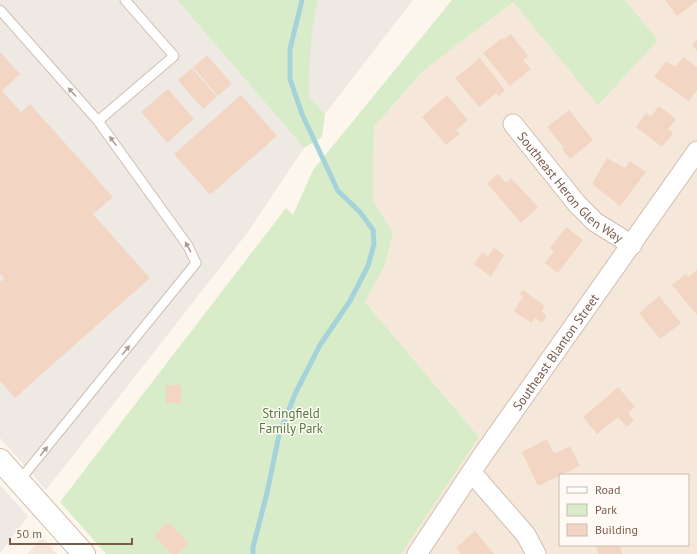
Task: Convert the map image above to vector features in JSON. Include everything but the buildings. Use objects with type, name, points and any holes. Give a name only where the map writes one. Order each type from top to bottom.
[{"type":"street","name":"Southeast Heron Glen Way","points":[[513,124],[577,204],[595,222],[632,245]]},
{"type":"street","name":"Southeast Blanton Street","points":[[417,554],[482,456],[697,151]]},
{"type":"street","points":[[0,460],[84,554]]},
{"type":"street","points":[[472,473],[526,535],[536,554]]},
{"type":"lane","points":[[98,121],[174,56],[125,0]]},
{"type":"lane","points":[[0,10],[98,121],[188,246],[196,263],[19,482]]},
{"type":"shaded area","points":[[0,0],[177,0],[304,148],[248,232],[46,490],[0,438]]},
{"type":"shaded area","points":[[318,0],[413,0],[325,114],[309,96],[309,57],[312,24]]},
{"type":"shaded area","points":[[625,0],[697,0],[697,554],[401,554],[479,437],[365,302],[385,265],[393,233],[373,200],[374,127],[423,71],[513,1],[658,40]]},
{"type":"shaded area","points":[[0,485],[28,516],[0,553]]},
{"type":"shaded area","points":[[42,537],[57,554],[28,554]]},
{"type":"green space","points":[[177,0],[318,0],[310,48],[309,96],[325,114],[322,137],[304,148]]},
{"type":"green space","name":"Stringfield Family Park","points":[[452,0],[625,0],[658,40],[598,105],[513,2],[423,71],[374,127],[373,200],[393,233],[385,265],[365,302],[479,437],[401,554],[106,554],[60,502],[286,208],[293,215],[313,170]]},
{"type":"waterway","points":[[253,554],[253,547],[267,493],[279,435],[295,394],[320,345],[350,301],[368,266],[374,244],[373,230],[360,212],[338,191],[302,114],[290,79],[290,49],[302,0]]}]
